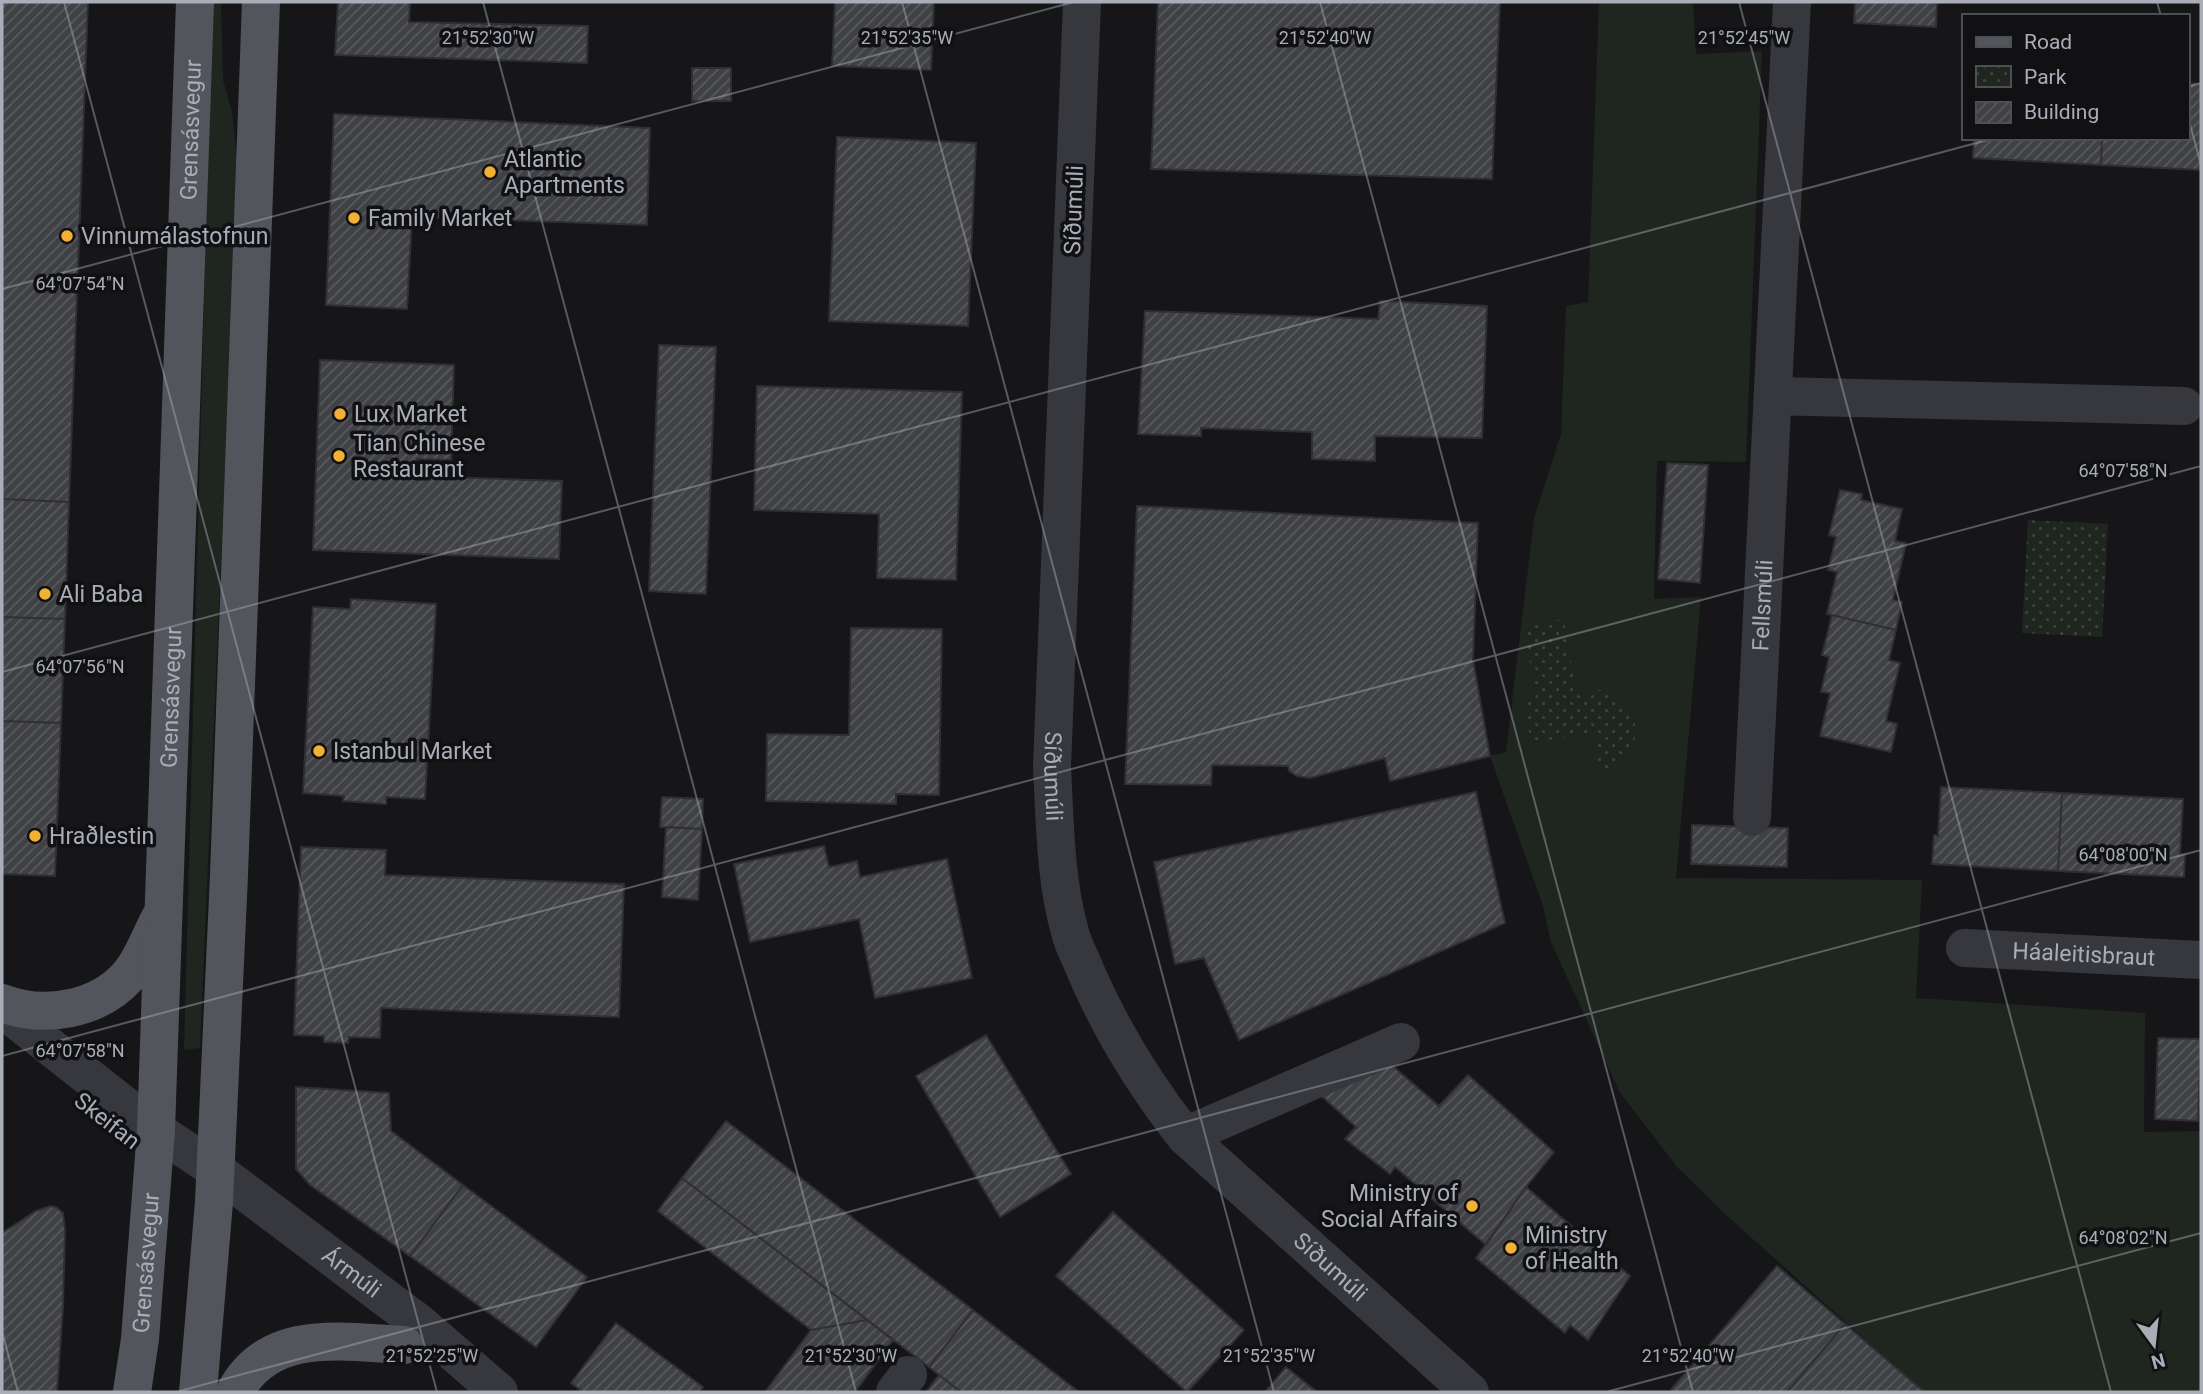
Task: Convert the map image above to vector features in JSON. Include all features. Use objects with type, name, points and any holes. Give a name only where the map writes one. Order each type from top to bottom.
[{"type":"main road","name":"Grensásvegur","points":[[132,1392],[155,1144],[195,2]]},
{"type":"main road","points":[[198,1392],[215,1186],[230,863],[261,2]]},
{"type":"main road","points":[[2,1003],[13,1007],[51,1011],[81,1006],[105,997],[130,974],[164,910]]},
{"type":"main road","points":[[235,1392],[258,1364],[282,1349],[318,1340],[404,1345]]},
{"type":"street","name":"Síðumúli","points":[[1082,2],[1052,767],[1056,855],[1070,933],[1097,998],[1150,1091],[1185,1136],[1470,1392]]},
{"type":"street","name":"Fellsmúli","points":[[1752,817],[1792,2]]},
{"type":"street","points":[[1773,396],[2184,406]]},
{"type":"street","name":"Háaleitisbraut","points":[[1965,948],[2201,960]]},
{"type":"street","name":"Skeifan","points":[[2,1009],[155,1144]]},
{"type":"street","name":"Skeifan","points":[[2,1038],[215,1186]]},
{"type":"street","points":[[1185,1136],[1401,1042]]},
{"type":"street","name":"Ármúli","points":[[215,1186],[404,1345],[490,1385]]},
{"type":"street","name":"Ármúli","points":[[215,1186],[419,1323],[490,1385]]},
{"type":"green space","points":[[212,2],[221,2],[223,80],[232,112],[238,166],[200,1048],[184,1050]]},
{"type":"green space","points":[[1599,2],[1693,2],[1696,54],[1762,51],[1746,462],[1657,461],[1654,599],[1701,597],[1676,878],[1922,880],[1916,998],[2145,1013],[2144,1132],[2201,1131],[2201,1392],[1924,1392],[1727,1216],[1677,1167],[1619,1091],[1551,942],[1543,906],[1490,756],[1506,752],[1534,518],[1561,434],[1566,306],[1588,302]]},
{"type":"green space","points":[[2028,520],[2108,524],[2102,637],[2022,633]]},
{"type":"green space","points":[[1564,619],[1576,693],[1608,691],[1625,702],[1634,720],[1634,741],[1624,759],[1600,771],[1594,733],[1531,743],[1524,702],[1536,699],[1524,626]]},
{"type":"building","points":[[2,2],[88,2],[69,502],[2,499]]},
{"type":"building","points":[[338,2],[410,2],[409,22],[588,26],[587,63],[335,55]]},
{"type":"building","points":[[835,2],[934,2],[931,70],[832,66]]},
{"type":"building","points":[[1158,2],[1500,2],[1492,179],[1151,169]]},
{"type":"building","points":[[1855,2],[1937,2],[1936,27],[1854,23]]},
{"type":"building","points":[[692,68],[731,68],[731,101],[692,101]]},
{"type":"building","points":[[2189,83],[2201,84],[2201,170],[2101,165],[2102,140],[2189,140]]},
{"type":"building","name":"Atlantic Apartments","points":[[334,114],[650,128],[647,225],[412,217],[407,309],[326,305]]},
{"type":"building","points":[[837,137],[976,143],[968,326],[829,321]]},
{"type":"building","points":[[1974,140],[2102,140],[2101,165],[1973,158]]},
{"type":"building","points":[[1380,301],[1487,306],[1482,438],[1375,436],[1375,461],[1312,459],[1312,432],[1201,428],[1201,436],[1138,434],[1145,311],[1378,319]]},
{"type":"building","points":[[659,345],[716,347],[706,594],[649,591]]},
{"type":"building","points":[[320,360],[454,365],[451,460],[417,459],[417,476],[562,481],[559,559],[313,550]]},
{"type":"building","points":[[757,386],[962,392],[956,580],[877,578],[879,514],[754,510]]},
{"type":"building","points":[[1667,463],[1708,465],[1700,583],[1658,579]]},
{"type":"building","points":[[1840,490],[1862,494],[1861,500],[1902,509],[1895,541],[1906,543],[1893,600],[1902,602],[1896,630],[1827,614],[1837,572],[1828,570],[1836,537],[1829,535]]},
{"type":"building","points":[[2,499],[69,502],[65,619],[2,617]]},
{"type":"building","points":[[1137,506],[1478,523],[1473,660],[1490,756],[1390,781],[1385,758],[1310,778],[1297,776],[1289,771],[1288,766],[1212,765],[1211,785],[1125,784]]},
{"type":"building","points":[[351,599],[436,604],[425,799],[386,797],[386,804],[343,801],[344,796],[303,793],[313,607],[350,609]]},
{"type":"building","points":[[1832,615],[1896,630],[1889,660],[1900,663],[1886,721],[1897,724],[1891,752],[1820,736],[1830,693],[1821,692],[1829,657],[1822,655]]},
{"type":"building","points":[[2,617],[65,619],[61,723],[2,721]]},
{"type":"building","points":[[851,628],[942,629],[939,795],[896,794],[896,804],[766,801],[767,734],[849,735]]},
{"type":"building","points":[[2,721],[61,723],[55,876],[2,874]]},
{"type":"building","points":[[1941,787],[2062,793],[2058,871],[1932,864],[1934,835],[1938,836]]},
{"type":"building","points":[[1476,792],[1505,923],[1239,1040],[1204,958],[1175,964],[1154,862]]},
{"type":"building","points":[[2062,793],[2183,799],[2180,854],[2185,854],[2184,877],[2058,871]]},
{"type":"building","points":[[662,797],[703,799],[702,829],[660,827]]},
{"type":"building","points":[[1692,825],[1788,828],[1787,867],[1691,864]]},
{"type":"building","points":[[666,827],[702,829],[698,900],[662,897]]},
{"type":"building","points":[[824,846],[829,867],[857,861],[860,877],[947,859],[972,978],[875,998],[859,919],[750,942],[734,864]]},
{"type":"building","points":[[301,847],[386,850],[385,875],[624,884],[619,1017],[381,1008],[380,1038],[349,1037],[348,1043],[324,1042],[324,1036],[294,1035]]},
{"type":"building","points":[[986,1035],[1071,1174],[1000,1217],[916,1076]]},
{"type":"building","points":[[2158,1038],[2201,1039],[2198,1121],[2155,1119]]},
{"type":"building","points":[[1387,1061],[1439,1106],[1468,1075],[1554,1152],[1486,1245],[1395,1167],[1390,1174],[1345,1139],[1356,1127],[1316,1091]]},
{"type":"building","points":[[296,1087],[389,1093],[391,1131],[463,1185],[410,1256],[310,1185],[296,1169]]},
{"type":"building","points":[[726,1121],[973,1310],[929,1367],[682,1178]]},
{"type":"building","points":[[682,1178],[867,1320],[811,1330],[658,1211]]},
{"type":"building","points":[[463,1185],[587,1277],[536,1347],[410,1256]]},
{"type":"building","points":[[1526,1187],[1630,1276],[1588,1340],[1570,1325],[1565,1333],[1476,1258]]},
{"type":"building","points":[[50,1206],[63,1213],[65,1230],[57,1392],[2,1392],[2,1233],[36,1211]]},
{"type":"building","points":[[1113,1212],[1244,1330],[1187,1392],[1056,1276]]},
{"type":"building","points":[[1777,1266],[1845,1324],[1787,1392],[1669,1392]]},
{"type":"building","points":[[973,1310],[1079,1392],[961,1392],[929,1367]]},
{"type":"building","points":[[867,1320],[893,1340],[855,1392],[765,1392],[811,1330]]},
{"type":"building","points":[[616,1323],[703,1387],[699,1392],[583,1392],[571,1383]]},
{"type":"building","points":[[1845,1324],[1922,1390],[1924,1392],[1787,1392]]},
{"type":"building","points":[[1286,1367],[1317,1392],[1265,1392]]},
{"type":"building","points":[[939,1375],[961,1392],[926,1392]]},
{"type":"place","name":"Atlantic Apartments","points":[[490,172]]},
{"type":"place","name":"Family Market","points":[[354,218]]},
{"type":"place","name":"Vinnumálastofnun","points":[[67,236]]},
{"type":"place","name":"Lux Market","points":[[340,414]]},
{"type":"place","name":"Tian Chinese Restaurant","points":[[339,456]]},
{"type":"place","name":"Ali Baba","points":[[45,594]]},
{"type":"place","name":"Istanbul Market","points":[[319,751]]},
{"type":"place","name":"Hraðlestin","points":[[35,836]]},
{"type":"place","name":"Ministry of Social Affairs","points":[[1472,1206]]},
{"type":"place","name":"Ministry of Health","points":[[1511,1248]]}]
